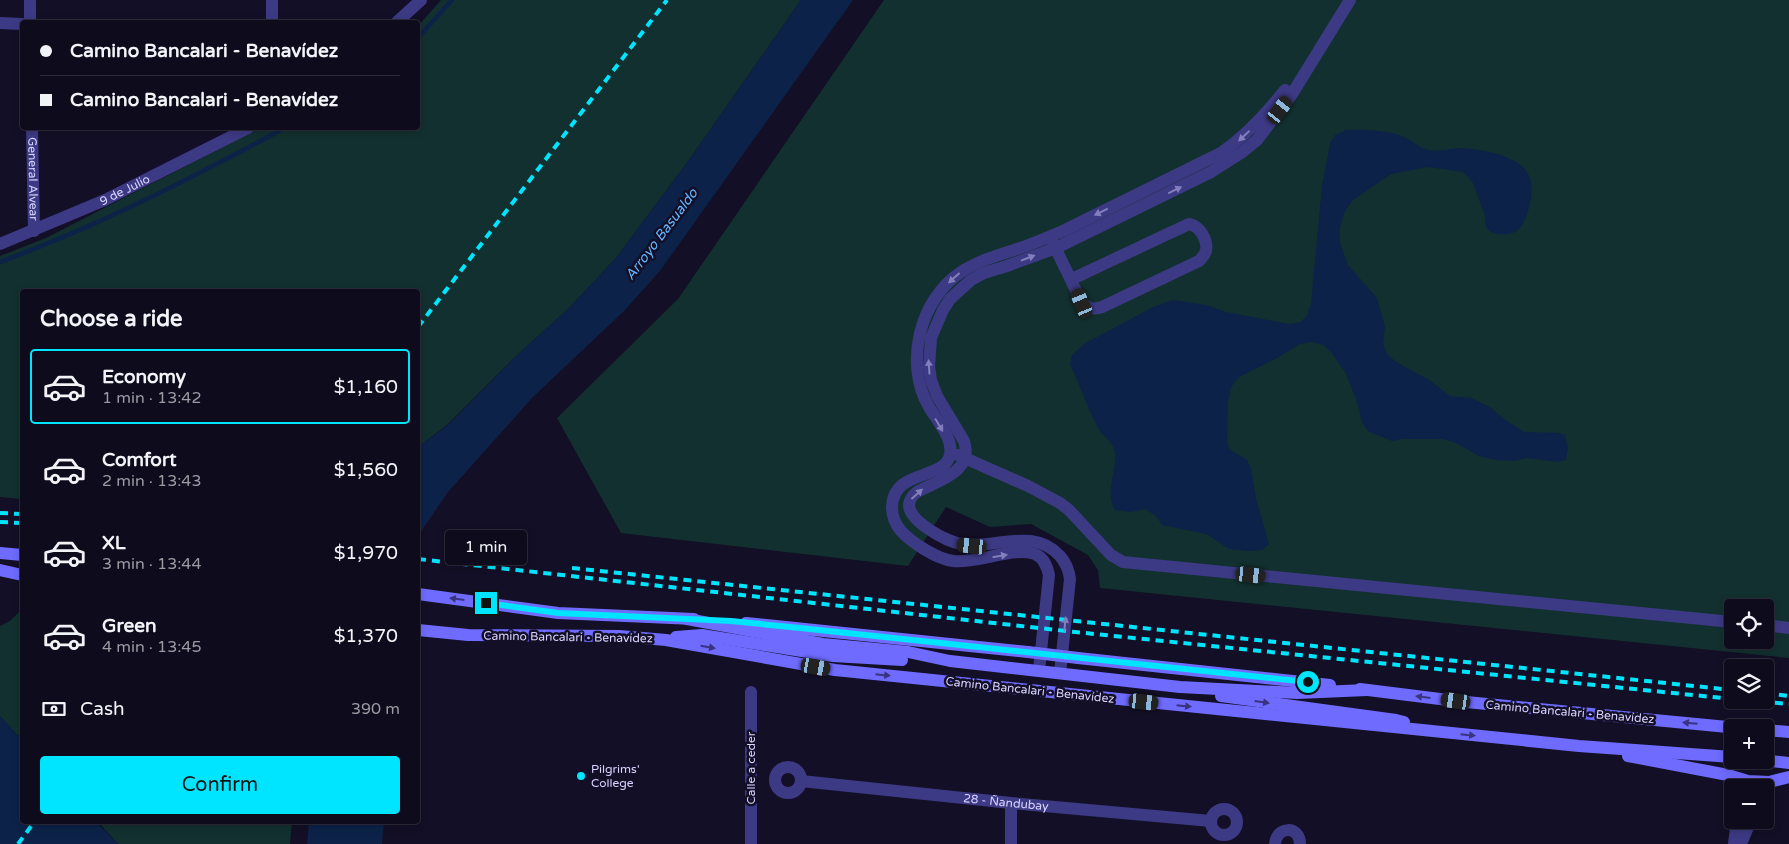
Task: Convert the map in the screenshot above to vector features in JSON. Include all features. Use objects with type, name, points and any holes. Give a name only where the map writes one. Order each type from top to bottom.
[{"type":"main road","points":[[0,553],[20,556]]},
{"type":"main road","points":[[0,570],[20,575]]},
{"type":"main road","name":"Camino Bancalari - Benavídez","points":[[420,594],[558,613],[687,619],[800,628],[1456,701],[1724,727]]},
{"type":"main road","points":[[687,619],[823,644],[908,652],[950,660],[1180,687],[1298,692],[1367,690]]},
{"type":"main road","name":"Camino Bancalari - Benavídez","points":[[420,630],[468,635],[619,636],[666,640],[835,670],[1434,732],[1579,746],[1724,756]]},
{"type":"main road","points":[[666,640],[683,636],[702,635],[833,656],[868,659],[950,660]]},
{"type":"main road","points":[[1180,687],[1226,696],[1396,720],[1434,732]]},
{"type":"main road","points":[[1774,731],[1789,732]]},
{"type":"main road","points":[[1579,746],[1741,779]]},
{"type":"main road","points":[[1774,761],[1789,763]]},
{"type":"main road","points":[[1774,782],[1789,777]]},
{"type":"street","points":[[30,0],[30,20]]},
{"type":"street","points":[[272,0],[272,20]]},
{"type":"street","points":[[399,20],[421,0]]},
{"type":"street","points":[[1060,673],[1070,579],[1067,565],[1060,556],[1040,542],[1028,540],[972,546],[960,544],[941,537],[916,518],[910,511],[909,504],[912,496],[953,473],[961,467],[966,458],[964,441],[937,396],[931,380],[929,354],[931,338],[936,325],[950,299],[971,280],[984,273],[1007,266],[1053,242],[1211,172],[1241,153],[1257,140],[1292,94],[1350,0]]},
{"type":"street","points":[[0,23],[20,24]]},
{"type":"street","name":"General Alvear","points":[[32,130],[34,231]]},
{"type":"street","name":"9 de Julio","points":[[0,244],[105,200],[244,130]]},
{"type":"street","points":[[1053,242],[1082,303],[1094,309],[1102,307],[1199,261],[1206,251],[1202,233],[1197,226],[1190,224],[1072,279]]},
{"type":"street","points":[[1039,670],[1048,575],[1047,567],[1043,560],[1035,554],[1022,553],[962,562],[946,560],[931,553],[902,532],[894,520],[892,503],[901,486],[941,467],[948,460],[950,453],[948,440],[923,397],[917,375],[916,360],[922,326],[946,285],[960,272],[985,260],[1053,242]]},
{"type":"street","points":[[950,453],[966,458],[1060,503],[1069,510],[1111,555],[1123,562],[1724,621]]},
{"type":"street","points":[[931,553],[941,537]]},
{"type":"street","points":[[1774,627],[1789,628]]},
{"type":"street","name":"Calle a ceder","points":[[751,692],[751,844]]},
{"type":"street","points":[[1728,775],[1730,779]]},
{"type":"street","name":"28 - Ñandubay","points":[[801,781],[1011,803],[1211,821]]},
{"type":"street","points":[[1011,803],[1011,844]]},
{"type":"street","points":[[1734,844],[1736,829]]},
{"type":"street","points":[[1740,844],[1747,829]]},
{"type":"street","points":[[1275,844],[1278,834],[1281,831],[1289,830],[1299,836],[1300,844],[1310,844]]},
{"type":"green space","points":[[441,0],[801,0],[689,160],[616,258],[569,308],[513,359],[447,425],[420,445],[420,289],[20,289],[20,499],[0,497],[0,256],[46,238],[256,130],[420,130],[420,24]]},
{"type":"green space","points":[[884,0],[1789,0],[1789,658],[1100,588],[1098,570],[1088,555],[1031,524],[990,527],[946,507],[908,566],[621,533],[557,418],[678,299]]},
{"type":"green space","points":[[20,611],[20,736],[17,735],[0,716],[0,626],[10,621]]},
{"type":"green space","points":[[100,824],[292,824],[290,844],[118,844]]},
{"type":"water","name":"Arroyo Basualdo","points":[[801,0],[853,0],[660,271],[624,311],[533,397],[448,492],[420,533],[420,446],[448,425],[513,359],[569,308],[616,258],[689,160]]},
{"type":"water","points":[[1346,130],[1389,132],[1406,137],[1429,150],[1463,148],[1490,152],[1516,162],[1528,174],[1531,186],[1529,209],[1520,228],[1514,232],[1498,234],[1491,232],[1486,227],[1485,216],[1473,183],[1463,172],[1428,167],[1391,174],[1353,200],[1345,211],[1340,227],[1340,243],[1348,265],[1377,298],[1385,327],[1383,344],[1387,354],[1396,362],[1431,381],[1450,396],[1471,398],[1490,407],[1524,432],[1559,433],[1565,435],[1568,448],[1566,460],[1558,462],[1527,458],[1514,461],[1496,460],[1479,456],[1456,443],[1443,439],[1403,439],[1392,441],[1368,431],[1362,422],[1356,399],[1346,374],[1332,353],[1323,345],[1312,342],[1300,344],[1239,377],[1231,387],[1228,402],[1227,440],[1229,449],[1247,460],[1251,468],[1256,498],[1269,544],[1262,550],[1229,549],[1206,534],[1162,525],[1157,517],[1146,509],[1130,512],[1115,510],[1111,497],[1115,460],[1114,449],[1098,428],[1090,412],[1070,364],[1072,355],[1084,344],[1153,307],[1173,300],[1206,305],[1226,312],[1289,324],[1301,322],[1307,315],[1311,304],[1322,185],[1330,143],[1335,135]]},
{"type":"water","points":[[0,716],[17,735],[20,736],[20,824],[98,824],[118,844],[0,844]]},
{"type":"water","points":[[309,824],[384,824],[382,844],[307,844]]},
{"type":"waterway","points":[[420,36],[452,0]]},
{"type":"waterway","points":[[0,262],[76,232],[126,209],[280,130]]},
{"type":"railway","points":[[420,324],[667,0]]},
{"type":"railway","points":[[0,513],[20,514]]},
{"type":"railway","points":[[0,522],[20,523]]},
{"type":"railway","points":[[420,559],[1075,632],[1724,698]]},
{"type":"railway","points":[[572,568],[1724,689]]},
{"type":"railway","points":[[1774,694],[1789,696]]},
{"type":"railway","points":[[1774,703],[1789,704]]},
{"type":"railway","points":[[18,844],[33,824]]},
{"type":"place","name":"Pilgrims' College","points":[[581,776]]},
{"type":"route","points":[[486,603],[558,613],[731,621],[1308,682]]}]
